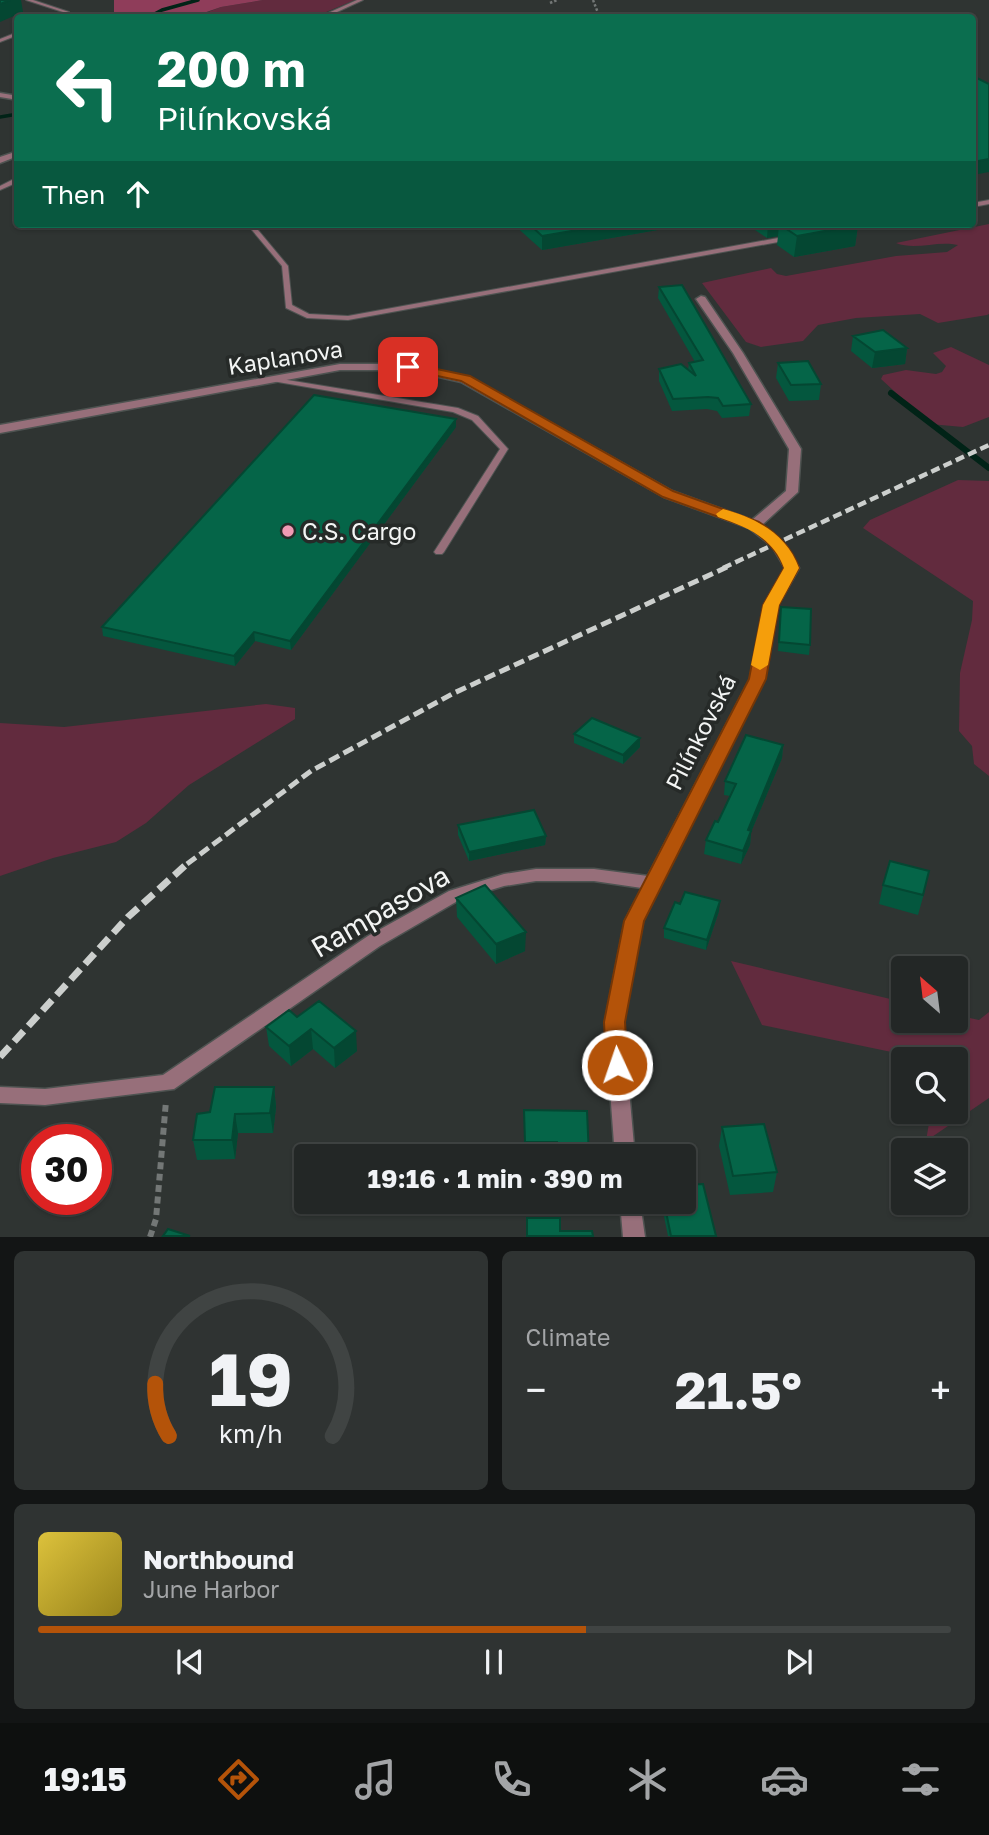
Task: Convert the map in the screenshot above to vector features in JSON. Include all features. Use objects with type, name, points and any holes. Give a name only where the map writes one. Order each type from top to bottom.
[{"type":"street","points":[[701,299],[738,353],[795,449],[792,492],[754,525]]},
{"type":"street","name":"Kaplanova","points":[[0,429],[340,367],[408,367],[465,379],[668,494],[754,525]]},
{"type":"street","name":"Pilínkovská","points":[[624,1144],[614,1022],[634,921],[757,679],[771,605],[792,568],[787,554],[767,533],[754,525]]},
{"type":"street","name":"Rampasova","points":[[0,1095],[44,1097],[167,1083],[373,941],[455,895],[505,880],[536,875],[594,875],[651,883]]},
{"type":"street","points":[[631,1214],[634,1237]]},
{"type":"lane","points":[[28,0],[67,12],[63,14]]},
{"type":"lane","points":[[329,14],[362,0]]},
{"type":"lane","points":[[253,228],[285,267],[289,306],[306,316],[348,318],[802,236]]},
{"type":"lane","points":[[841,229],[846,228]]},
{"type":"lane","points":[[272,379],[456,410],[475,418],[504,449],[439,552]]},
{"type":"path","points":[[550,3],[556,0]]},
{"type":"path","points":[[150,1237],[156,1219],[167,1083]]},
{"type":"shaded area","points":[[114,0],[263,0],[221,7],[201,14],[114,14]]},
{"type":"shaded area","points":[[263,0],[355,0],[321,14],[203,14],[221,7]]},
{"type":"shaded area","points":[[989,224],[987,315],[938,323],[920,314],[856,318],[818,325],[803,341],[761,347],[746,342],[702,283],[771,268],[777,274],[786,276],[896,256],[947,252],[958,245],[911,246],[896,243]]},
{"type":"shaded area","points":[[951,347],[989,365],[989,417],[963,427],[930,424],[881,379],[883,375],[906,370],[936,374],[942,372],[946,366],[933,353]]},
{"type":"shaded area","points":[[958,480],[989,481],[989,776],[974,764],[972,746],[959,731],[960,673],[972,620],[973,601],[863,528],[870,520]]},
{"type":"shaded area","points":[[266,704],[295,708],[295,719],[189,785],[146,823],[116,842],[53,858],[0,876],[0,723],[64,727]]},
{"type":"shaded area","points":[[731,961],[891,999],[891,1033],[968,1033],[968,1018],[979,1020],[989,1012],[989,1098],[968,1112],[968,1047],[891,1047],[891,1052],[762,1025]]},
{"type":"shaded area","points":[[929,1124],[951,1124],[930,1138],[926,1138]]},
{"type":"building","points":[[976,78],[989,84],[989,159],[976,161]]},
{"type":"building","points":[[533,228],[589,228],[542,236]]},
{"type":"building","points":[[785,228],[841,228],[797,236]]},
{"type":"building","points":[[682,285],[751,404],[723,406],[718,398],[708,397],[673,399],[659,369],[681,364],[696,376],[689,363],[703,360],[659,287]]},
{"type":"building","points":[[883,330],[907,348],[875,352],[853,336]]},
{"type":"building","points":[[808,361],[821,384],[791,385],[778,363]]},
{"type":"building","name":"C.S. Cargo","points":[[314,395],[456,419],[290,641],[254,632],[234,656],[102,627]]},
{"type":"building","points":[[781,607],[811,609],[810,645],[779,642]]},
{"type":"building","points":[[592,718],[640,738],[623,755],[574,734]]},
{"type":"building","points":[[746,735],[783,745],[748,830],[751,831],[743,851],[706,840],[736,784],[725,781]]},
{"type":"building","points":[[534,810],[546,836],[469,852],[458,825]]},
{"type":"building","points":[[890,861],[929,871],[923,895],[883,885]]},
{"type":"building","points":[[485,885],[526,932],[496,944],[456,898]]},
{"type":"building","points":[[685,892],[720,901],[707,940],[664,928],[675,902],[680,904]]},
{"type":"building","points":[[319,1001],[356,1031],[334,1048],[311,1029],[289,1046],[266,1027],[289,1010],[297,1017]]},
{"type":"building","points":[[215,1087],[274,1087],[270,1113],[235,1114],[232,1140],[193,1140],[197,1114],[210,1112]]},
{"type":"building","points":[[524,1110],[587,1111],[588,1144],[525,1142]]},
{"type":"building","points":[[764,1124],[777,1172],[733,1176],[722,1127]]},
{"type":"building","points":[[696,1184],[703,1184],[716,1236],[671,1236],[666,1214],[696,1214]]},
{"type":"building","points":[[527,1218],[560,1218],[560,1231],[592,1231],[593,1236],[527,1236]]},
{"type":"building","points":[[168,1229],[190,1236],[163,1236]]},
{"type":"waterway","points":[[154,14],[198,0]]},
{"type":"waterway","points":[[0,117],[14,115]]},
{"type":"waterway","points":[[891,393],[989,468]]},
{"type":"railway","points":[[723,568],[989,445]]},
{"type":"railway","points":[[187,864],[311,771],[454,693],[727,567]]},
{"type":"railway","points":[[0,1057],[128,917],[189,862]]},
{"type":"slow traffic","points":[[723,514],[754,525],[767,533],[787,554],[792,568],[771,605],[760,665]]},
{"type":"place","name":"C.S. Cargo","points":[[288,531]]},
{"type":"route","points":[[408,367],[465,379],[668,494],[754,525],[767,533],[787,554],[792,568],[771,605],[757,679],[634,921],[614,1022],[617,1065]]}]
